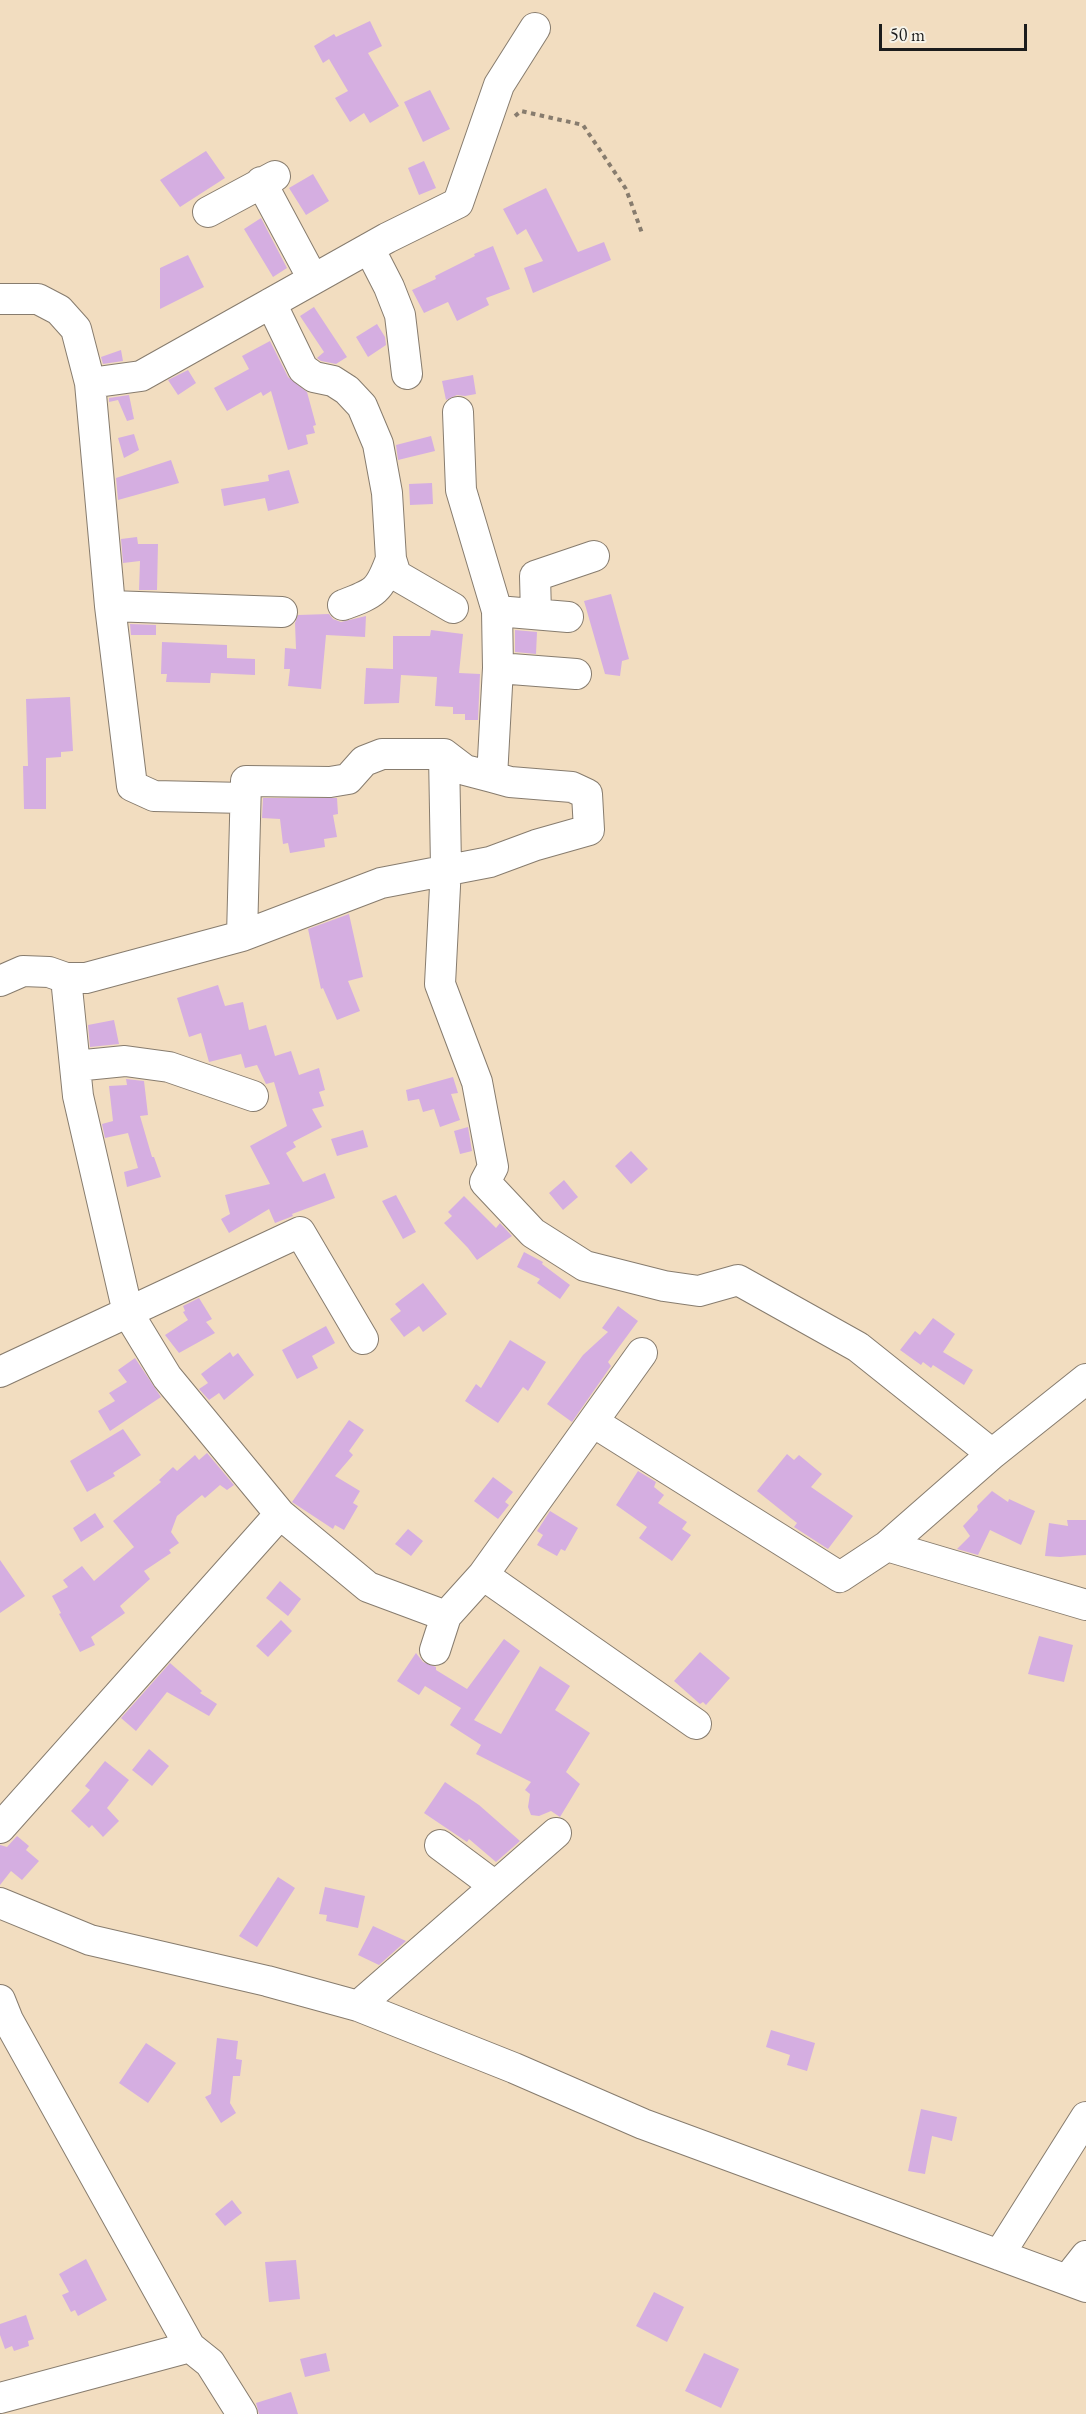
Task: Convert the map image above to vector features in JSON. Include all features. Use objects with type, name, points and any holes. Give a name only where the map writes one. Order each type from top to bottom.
[{"type":"street","points":[[90,383],[141,376],[369,248],[458,203],[499,85],[535,28]]},
{"type":"street","points":[[208,212],[268,179],[313,279]]},
{"type":"street","points":[[369,248],[400,315],[407,374]]},
{"type":"street","points":[[0,299],[38,299],[59,310],[75,329],[90,383],[110,606],[132,786],[154,796],[245,798]]},
{"type":"street","points":[[271,303],[303,369],[314,377],[340,385],[362,406],[378,444],[385,483],[391,560],[396,575],[453,608]]},
{"type":"street","points":[[458,412],[461,490],[497,611],[498,668],[492,777]]},
{"type":"street","points":[[536,614],[535,576],[594,556]]},
{"type":"street","points":[[343,605],[373,594],[384,578],[391,560]]},
{"type":"street","points":[[110,606],[282,612]]},
{"type":"street","points":[[497,611],[568,617]]},
{"type":"street","points":[[498,668],[576,674]]},
{"type":"street","points":[[0,981],[23,971],[50,972],[66,978],[86,978],[242,936],[381,883],[490,862],[536,845],[589,830],[587,794],[572,787],[510,782],[465,770],[444,754],[382,754],[364,761],[348,779],[330,782],[246,781],[242,936]]},
{"type":"street","points":[[444,754],[446,871],[440,984],[477,1082],[493,1167],[485,1182],[533,1233],[585,1266],[663,1286],[699,1291],[738,1280],[858,1347],[993,1454]]},
{"type":"street","points":[[66,978],[78,1096],[128,1313],[167,1377],[280,1514],[368,1587],[446,1616]]},
{"type":"street","points":[[75,1066],[124,1061],[169,1067],[253,1096]]},
{"type":"street","points":[[0,1372],[300,1232],[363,1339]]},
{"type":"street","points":[[435,1650],[446,1616],[483,1575],[642,1353]]},
{"type":"street","points":[[592,1422],[840,1577],[887,1546],[993,1454],[1086,1379]]},
{"type":"street","points":[[0,1828],[280,1514]]},
{"type":"street","points":[[887,1546],[1086,1605]]},
{"type":"street","points":[[483,1575],[696,1724]]},
{"type":"street","points":[[357,2006],[556,1833]]},
{"type":"street","points":[[440,1845],[495,1886]]},
{"type":"street","points":[[0,1903],[90,1940],[267,1981],[357,2006],[514,2068],[643,2124],[1076,2283],[1086,2256]]},
{"type":"street","points":[[0,2000],[8,2019],[190,2347],[210,2363],[242,2414]]},
{"type":"street","points":[[999,2255],[1086,2117]]},
{"type":"street","points":[[0,2398],[190,2347]]},
{"type":"path","points":[[513,118],[521,111],[583,125],[626,189],[642,233]]},
{"type":"building","points":[[370,21],[382,46],[368,53],[399,106],[370,123],[364,113],[350,122],[335,98],[348,91],[329,59],[323,63],[314,46],[334,34],[336,37]]},
{"type":"building","points":[[430,90],[450,129],[423,142],[404,102]]},
{"type":"building","points":[[206,151],[225,178],[180,207],[160,180]]},
{"type":"building","points":[[424,161],[436,188],[419,195],[408,168]]},
{"type":"building","points":[[313,174],[329,201],[306,215],[289,188]]},
{"type":"building","points":[[546,188],[578,252],[604,242],[611,260],[533,293],[524,268],[543,261],[526,229],[517,235],[503,209]]},
{"type":"building","points":[[261,218],[287,268],[273,277],[244,229]]},
{"type":"building","points":[[493,246],[510,289],[486,298],[489,305],[457,321],[448,302],[424,313],[412,290],[436,279],[435,276],[475,256],[474,254]]},
{"type":"building","points":[[188,255],[204,287],[160,309],[160,268]]},
{"type":"building","points":[[314,307],[347,357],[336,364],[317,358],[324,352],[300,316]]},
{"type":"building","points":[[377,324],[385,337],[386,345],[368,357],[356,337]]},
{"type":"building","points":[[270,341],[288,377],[307,392],[316,425],[313,426],[315,433],[306,435],[308,444],[288,450],[271,391],[263,396],[261,392],[227,411],[214,388],[249,369],[242,356]]},
{"type":"building","points":[[121,350],[123,361],[103,364],[101,357]]},
{"type":"building","points":[[188,370],[196,383],[178,395],[168,380]]},
{"type":"building","points":[[473,375],[476,394],[457,395],[446,400],[442,381]]},
{"type":"building","points":[[129,395],[134,419],[127,421],[118,400],[109,402],[109,398]]},
{"type":"building","points":[[134,434],[139,450],[124,458],[118,438]]},
{"type":"building","points":[[431,436],[435,451],[398,460],[396,445]]},
{"type":"building","points":[[171,460],[179,483],[118,500],[116,478]]},
{"type":"building","points":[[289,470],[299,503],[268,511],[265,498],[224,506],[221,489],[269,481],[268,475]]},
{"type":"building","points":[[432,483],[433,504],[410,505],[409,484]]},
{"type":"building","points":[[137,537],[138,544],[158,544],[157,590],[139,590],[140,561],[123,563],[121,539]]},
{"type":"building","points":[[611,594],[629,659],[622,661],[620,676],[605,674],[584,601]]},
{"type":"building","points":[[329,614],[333,619],[341,622],[366,616],[365,637],[326,635],[321,689],[288,686],[290,669],[284,669],[285,648],[296,649],[295,623],[298,615]]},
{"type":"building","points":[[130,624],[156,625],[156,635],[131,635]]},
{"type":"building","points":[[431,630],[463,634],[459,673],[480,674],[478,720],[465,720],[465,714],[453,714],[453,707],[435,706],[437,677],[401,675],[399,703],[364,704],[366,668],[393,669],[393,636],[430,636]]},
{"type":"building","points":[[515,630],[537,632],[536,654],[515,652]]},
{"type":"building","points":[[162,642],[227,645],[227,658],[255,659],[255,675],[211,673],[210,683],[166,682],[167,674],[161,674]]},
{"type":"building","points":[[70,697],[73,751],[61,752],[61,757],[46,758],[46,809],[24,809],[23,766],[28,766],[26,699]]},
{"type":"building","points":[[263,798],[337,798],[338,814],[333,815],[337,837],[324,839],[325,847],[290,853],[288,843],[283,844],[280,819],[262,818]]},
{"type":"building","points":[[349,914],[363,977],[348,981],[360,1011],[337,1020],[323,988],[321,989],[308,929]]},
{"type":"building","points":[[218,985],[225,1006],[243,1002],[249,1030],[266,1025],[275,1056],[291,1051],[299,1075],[319,1068],[325,1090],[319,1092],[324,1106],[312,1109],[322,1127],[293,1142],[296,1147],[286,1153],[303,1182],[325,1173],[335,1198],[275,1223],[269,1209],[229,1233],[221,1219],[230,1214],[225,1195],[270,1184],[250,1146],[287,1126],[274,1082],[266,1084],[257,1065],[245,1068],[241,1054],[209,1062],[201,1033],[189,1037],[177,998]]},
{"type":"building","points":[[114,1020],[119,1044],[90,1047],[88,1025]]},
{"type":"building","points":[[453,1077],[458,1093],[451,1094],[460,1120],[440,1127],[434,1109],[423,1112],[419,1099],[408,1101],[406,1090]]},
{"type":"building","points":[[126,1079],[144,1081],[148,1115],[140,1116],[152,1157],[154,1157],[161,1177],[127,1187],[124,1172],[138,1168],[128,1133],[105,1138],[102,1124],[113,1121],[109,1086],[127,1085]]},
{"type":"building","points":[[468,1127],[472,1151],[460,1154],[454,1131]]},
{"type":"building","points":[[363,1130],[368,1147],[337,1156],[331,1139]]},
{"type":"building","points":[[631,1151],[648,1169],[631,1184],[615,1166]]},
{"type":"building","points":[[564,1180],[578,1197],[563,1210],[549,1193]]},
{"type":"building","points":[[396,1195],[416,1232],[403,1239],[382,1201]]},
{"type":"building","points":[[464,1196],[496,1228],[500,1223],[512,1236],[477,1260],[444,1223],[452,1216],[448,1212]]},
{"type":"building","points":[[524,1252],[543,1262],[542,1264],[570,1285],[560,1299],[537,1283],[540,1279],[517,1267]]},
{"type":"building","points":[[423,1283],[447,1314],[423,1332],[419,1326],[404,1337],[390,1319],[401,1311],[395,1304]]},
{"type":"building","points":[[199,1298],[212,1319],[206,1322],[215,1333],[179,1353],[165,1335],[188,1320],[183,1312],[185,1311],[183,1306]]},
{"type":"building","points":[[618,1306],[638,1321],[608,1362],[611,1366],[572,1422],[547,1404],[583,1355],[608,1332],[602,1328]]},
{"type":"building","points":[[933,1318],[955,1334],[943,1352],[973,1370],[964,1385],[933,1365],[931,1368],[923,1362],[921,1365],[900,1350],[915,1331],[920,1335]]},
{"type":"building","points":[[326,1326],[335,1343],[312,1356],[318,1368],[297,1379],[282,1350]]},
{"type":"building","points":[[510,1340],[546,1362],[528,1391],[523,1387],[498,1423],[465,1401],[476,1384],[481,1388]]},
{"type":"building","points":[[230,1352],[233,1357],[238,1353],[254,1375],[224,1400],[219,1393],[209,1400],[199,1389],[208,1383],[201,1374]]},
{"type":"building","points":[[135,1358],[161,1397],[110,1431],[98,1411],[115,1401],[109,1393],[127,1382],[118,1370]]},
{"type":"building","points":[[349,1420],[364,1430],[349,1451],[353,1455],[335,1476],[360,1491],[353,1503],[358,1506],[344,1530],[335,1525],[333,1529],[292,1502]]},
{"type":"building","points":[[123,1429],[141,1455],[113,1473],[115,1476],[87,1492],[70,1461]]},
{"type":"building","points":[[207,1453],[234,1485],[227,1490],[220,1485],[205,1498],[202,1495],[177,1516],[171,1532],[179,1543],[169,1550],[171,1553],[144,1571],[150,1579],[120,1606],[125,1613],[91,1637],[95,1645],[80,1652],[52,1596],[68,1587],[63,1580],[82,1566],[94,1581],[134,1547],[113,1521],[161,1482],[159,1480],[173,1467],[177,1471],[195,1455],[199,1460]]},
{"type":"building","points":[[787,1454],[794,1460],[799,1455],[822,1474],[811,1487],[853,1516],[828,1549],[794,1527],[797,1523],[757,1491]]},
{"type":"building","points":[[638,1471],[656,1482],[654,1487],[664,1495],[658,1503],[687,1522],[682,1529],[691,1535],[672,1561],[639,1538],[647,1527],[616,1505]]},
{"type":"building","points":[[493,1477],[513,1492],[505,1502],[509,1505],[498,1519],[474,1501]]},
{"type":"building","points":[[992,1491],[1008,1502],[1009,1499],[1035,1511],[1021,1545],[990,1530],[978,1555],[957,1549],[970,1536],[963,1526],[978,1510],[977,1506]]},
{"type":"building","points":[[550,1511],[578,1528],[565,1551],[561,1549],[557,1556],[537,1545],[543,1535],[537,1531]]},
{"type":"building","points":[[95,1513],[104,1527],[81,1542],[73,1528]]},
{"type":"building","points":[[1067,1520],[1086,1520],[1086,1555],[1045,1556],[1049,1523],[1068,1526]]},
{"type":"building","points":[[408,1529],[423,1541],[411,1556],[395,1544]]},
{"type":"building","points":[[0,1560],[25,1596],[0,1613]]},
{"type":"building","points":[[280,1581],[301,1599],[288,1616],[266,1598]]},
{"type":"building","points":[[281,1620],[292,1631],[268,1657],[256,1646]]},
{"type":"building","points":[[1039,1636],[1073,1645],[1064,1682],[1028,1674]]},
{"type":"building","points":[[504,1639],[520,1651],[474,1720],[501,1734],[540,1666],[570,1686],[555,1710],[590,1733],[566,1772],[580,1784],[560,1817],[551,1811],[539,1816],[531,1815],[528,1807],[530,1794],[525,1790],[531,1782],[476,1754],[481,1745],[450,1725],[461,1708],[425,1686],[419,1695],[397,1681],[416,1653],[423,1662],[436,1667],[436,1670],[467,1689]]},
{"type":"building","points":[[700,1652],[730,1678],[706,1705],[703,1702],[700,1704],[674,1681]]},
{"type":"building","points":[[170,1663],[202,1691],[200,1693],[217,1704],[209,1716],[167,1692],[136,1731],[121,1718]]},
{"type":"building","points":[[149,1749],[169,1766],[152,1786],[132,1770]]},
{"type":"building","points":[[105,1761],[129,1780],[107,1808],[119,1821],[103,1837],[92,1825],[89,1828],[71,1811],[90,1790],[85,1786]]},
{"type":"building","points":[[445,1782],[479,1805],[520,1841],[496,1862],[469,1839],[467,1842],[424,1813]]},
{"type":"building","points":[[17,1836],[29,1846],[26,1850],[39,1861],[22,1880],[11,1871],[0,1885],[0,1845],[7,1847]]},
{"type":"building","points":[[278,1877],[295,1888],[257,1947],[239,1936]]},
{"type":"building","points":[[325,1887],[365,1896],[358,1928],[326,1921],[327,1915],[319,1914]]},
{"type":"building","points":[[373,1926],[406,1941],[379,1965],[358,1955]]},
{"type":"building","points":[[771,2030],[815,2043],[807,2071],[787,2065],[790,2055],[766,2047]]},
{"type":"building","points":[[217,2038],[238,2041],[236,2059],[242,2060],[240,2076],[233,2076],[230,2103],[236,2113],[221,2123],[205,2097],[211,2094]]},
{"type":"building","points":[[146,2043],[176,2063],[148,2103],[119,2083]]},
{"type":"building","points":[[921,2109],[957,2117],[952,2141],[932,2136],[925,2174],[908,2171]]},
{"type":"building","points":[[232,2200],[242,2213],[225,2226],[215,2214]]},
{"type":"building","points":[[86,2259],[107,2300],[78,2316],[75,2310],[71,2312],[62,2295],[69,2292],[59,2274]]},
{"type":"building","points":[[296,2260],[300,2299],[269,2302],[265,2262]]},
{"type":"building","points":[[654,2292],[684,2307],[667,2342],[636,2326]]},
{"type":"building","points":[[26,2315],[34,2339],[28,2341],[29,2346],[14,2351],[12,2346],[5,2349],[0,2335],[0,2324]]},
{"type":"building","points":[[326,2353],[330,2371],[305,2377],[300,2359]]},
{"type":"building","points":[[704,2353],[739,2369],[721,2408],[685,2391]]},
{"type":"building","points":[[291,2392],[298,2414],[259,2414],[256,2403]]}]
